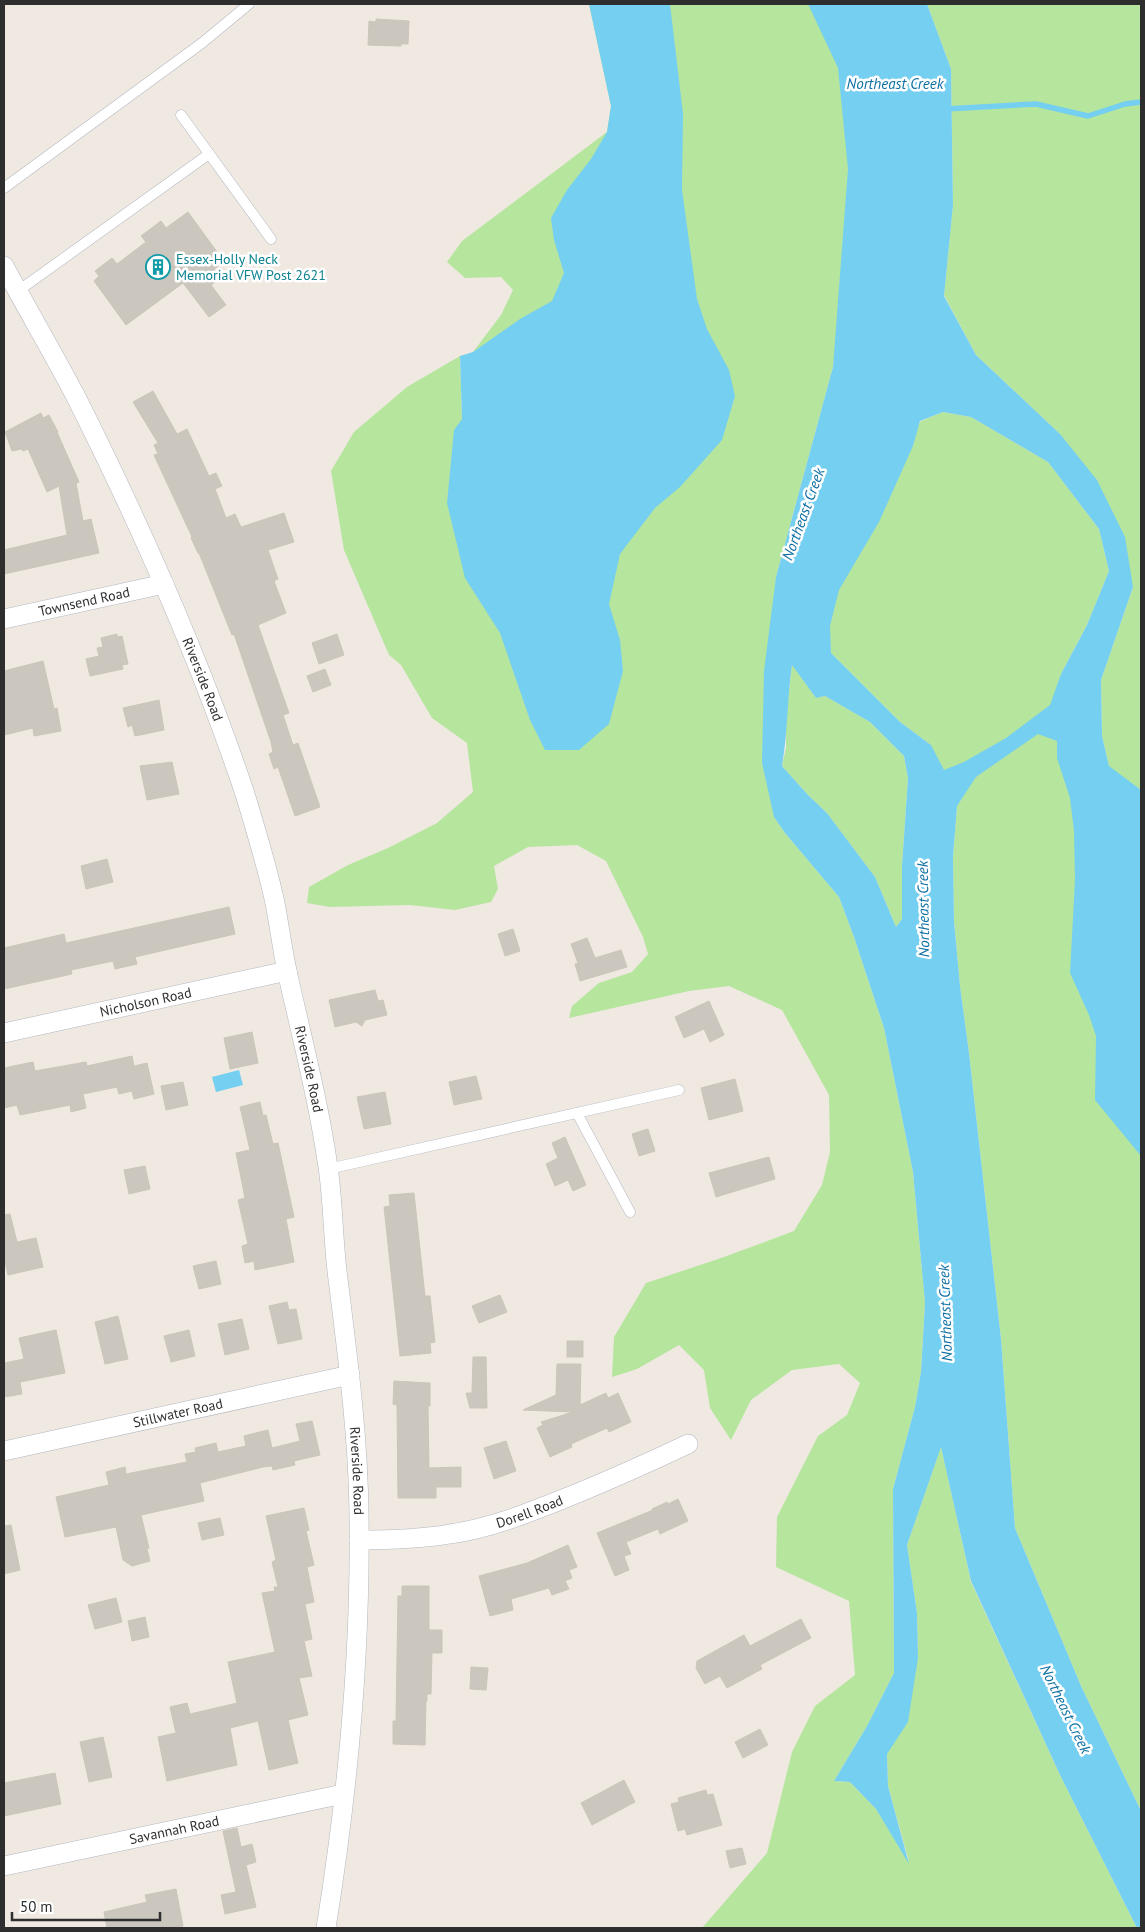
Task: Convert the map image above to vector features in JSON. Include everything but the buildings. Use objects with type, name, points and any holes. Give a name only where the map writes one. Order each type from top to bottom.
[{"type":"street","name":"Riverside Road","points":[[4,266],[73,392],[131,510],[164,584],[216,715],[245,795],[265,862],[313,1088],[328,1169],[336,1265],[350,1375],[358,1469],[359,1540],[353,1698],[326,1928]]},
{"type":"street","name":"Townsend Road","points":[[4,619],[164,584]]},
{"type":"street","name":"Nicholson Road","points":[[4,1033],[287,972]]},
{"type":"street","name":"Stillwater Road","points":[[4,1451],[350,1375]]},
{"type":"street","name":"Dorell Road","points":[[359,1540],[389,1540],[451,1534],[500,1523],[564,1499],[688,1444]]},
{"type":"street","name":"Savannah Road","points":[[4,1866],[343,1794]]},
{"type":"lane","points":[[4,188],[202,43],[249,4]]},
{"type":"lane","points":[[181,115],[271,239]]},
{"type":"lane","points":[[18,291],[209,154]]},
{"type":"lane","points":[[328,1169],[679,1090]]},
{"type":"lane","points":[[577,1113],[630,1212]]},
{"type":"green space","points":[[589,4],[834,4],[869,120],[833,367],[776,577],[774,817],[785,833],[839,897],[884,1028],[913,1172],[925,1303],[921,1372],[915,1407],[893,1489],[894,1673],[867,1726],[834,1781],[850,1782],[876,1809],[909,1862],[888,1786],[887,1754],[918,1658],[917,1613],[907,1545],[941,1446],[971,1582],[1060,1775],[1137,1928],[702,1928],[767,1853],[792,1752],[815,1706],[855,1675],[849,1601],[776,1567],[777,1517],[818,1436],[847,1415],[860,1383],[839,1364],[792,1370],[751,1400],[731,1440],[710,1408],[704,1370],[679,1345],[637,1369],[612,1377],[614,1337],[646,1283],[794,1231],[822,1185],[830,1152],[829,1095],[782,1010],[729,986],[689,991],[569,1018],[572,1006],[599,983],[632,972],[648,954],[643,937],[606,861],[577,845],[528,847],[494,866],[498,889],[491,902],[455,910],[410,905],[330,907],[307,903],[309,887],[348,865],[388,848],[437,823],[473,792],[467,743],[432,718],[401,665],[389,655],[344,550],[331,471],[354,432],[407,387],[460,356],[462,419],[484,426],[473,352],[501,315],[513,290],[501,277],[465,278],[447,262],[462,241],[607,132],[611,106]]},
{"type":"green space","points":[[927,4],[1141,4],[1141,1811],[1081,1686],[1015,1528],[1001,1339],[954,921],[953,857],[957,806],[931,745],[900,722],[831,653],[820,578],[921,421],[943,412],[971,417],[1048,462],[1099,529],[1109,571],[1087,625],[1061,674],[1109,766],[1102,736],[1101,680],[1133,587],[1060,434],[976,355],[944,295],[953,205],[951,69]]},
{"type":"green space","points":[[792,664],[816,698],[825,696],[870,722],[904,756],[908,778],[902,866],[902,919],[896,927],[875,877],[827,813],[782,766],[786,748],[786,717]]},
{"type":"water","points":[[589,4],[670,4],[683,114],[682,190],[697,299],[707,329],[729,370],[735,396],[722,440],[680,487],[655,508],[620,554],[609,604],[620,640],[623,671],[609,724],[579,750],[545,750],[530,720],[500,633],[465,578],[447,503],[454,430],[462,419],[460,356],[473,352],[520,319],[552,301],[564,273],[554,240],[551,218],[567,190],[591,159],[607,132],[611,106]]},
{"type":"water","name":"Northeast Creek","points":[[808,4],[927,4],[951,69],[953,205],[944,296],[976,355],[1060,434],[1097,480],[1125,537],[1133,587],[1101,680],[1102,736],[1109,766],[1141,790],[1141,1156],[1095,1100],[1096,1036],[1089,1015],[1070,973],[1075,880],[1074,831],[1070,798],[1057,758],[1057,741],[1038,734],[976,777],[957,806],[953,857],[954,921],[960,986],[1001,1339],[1015,1528],[1081,1686],[1141,1811],[1141,1928],[1137,1928],[1060,1775],[971,1581],[941,1447],[907,1545],[917,1613],[918,1658],[908,1722],[887,1754],[888,1786],[909,1864],[876,1809],[850,1782],[834,1781],[867,1726],[894,1673],[893,1489],[915,1407],[921,1372],[925,1303],[913,1172],[884,1028],[839,897],[785,833],[774,817],[762,763],[764,671],[776,577],[833,367],[848,169],[838,68]],"holes":[[[943,412],[971,417],[1048,462],[1099,529],[1109,571],[1087,625],[1061,674],[1050,705],[1006,738],[964,762],[944,770],[931,745],[900,722],[831,653],[830,626],[839,590],[879,522],[913,446],[920,421]],[[792,665],[816,698],[825,696],[870,722],[904,756],[908,778],[902,866],[902,919],[896,927],[875,877],[827,813],[782,766]]]},
{"type":"water","points":[[239,1070],[243,1085],[216,1092],[212,1077]]},
{"type":"waterway","points":[[945,109],[1036,104],[1088,116],[1125,104],[1141,102]]},
{"type":"place","name":"Essex-Holly Neck Memorial VFW Post 2621","points":[[158,267]]}]
